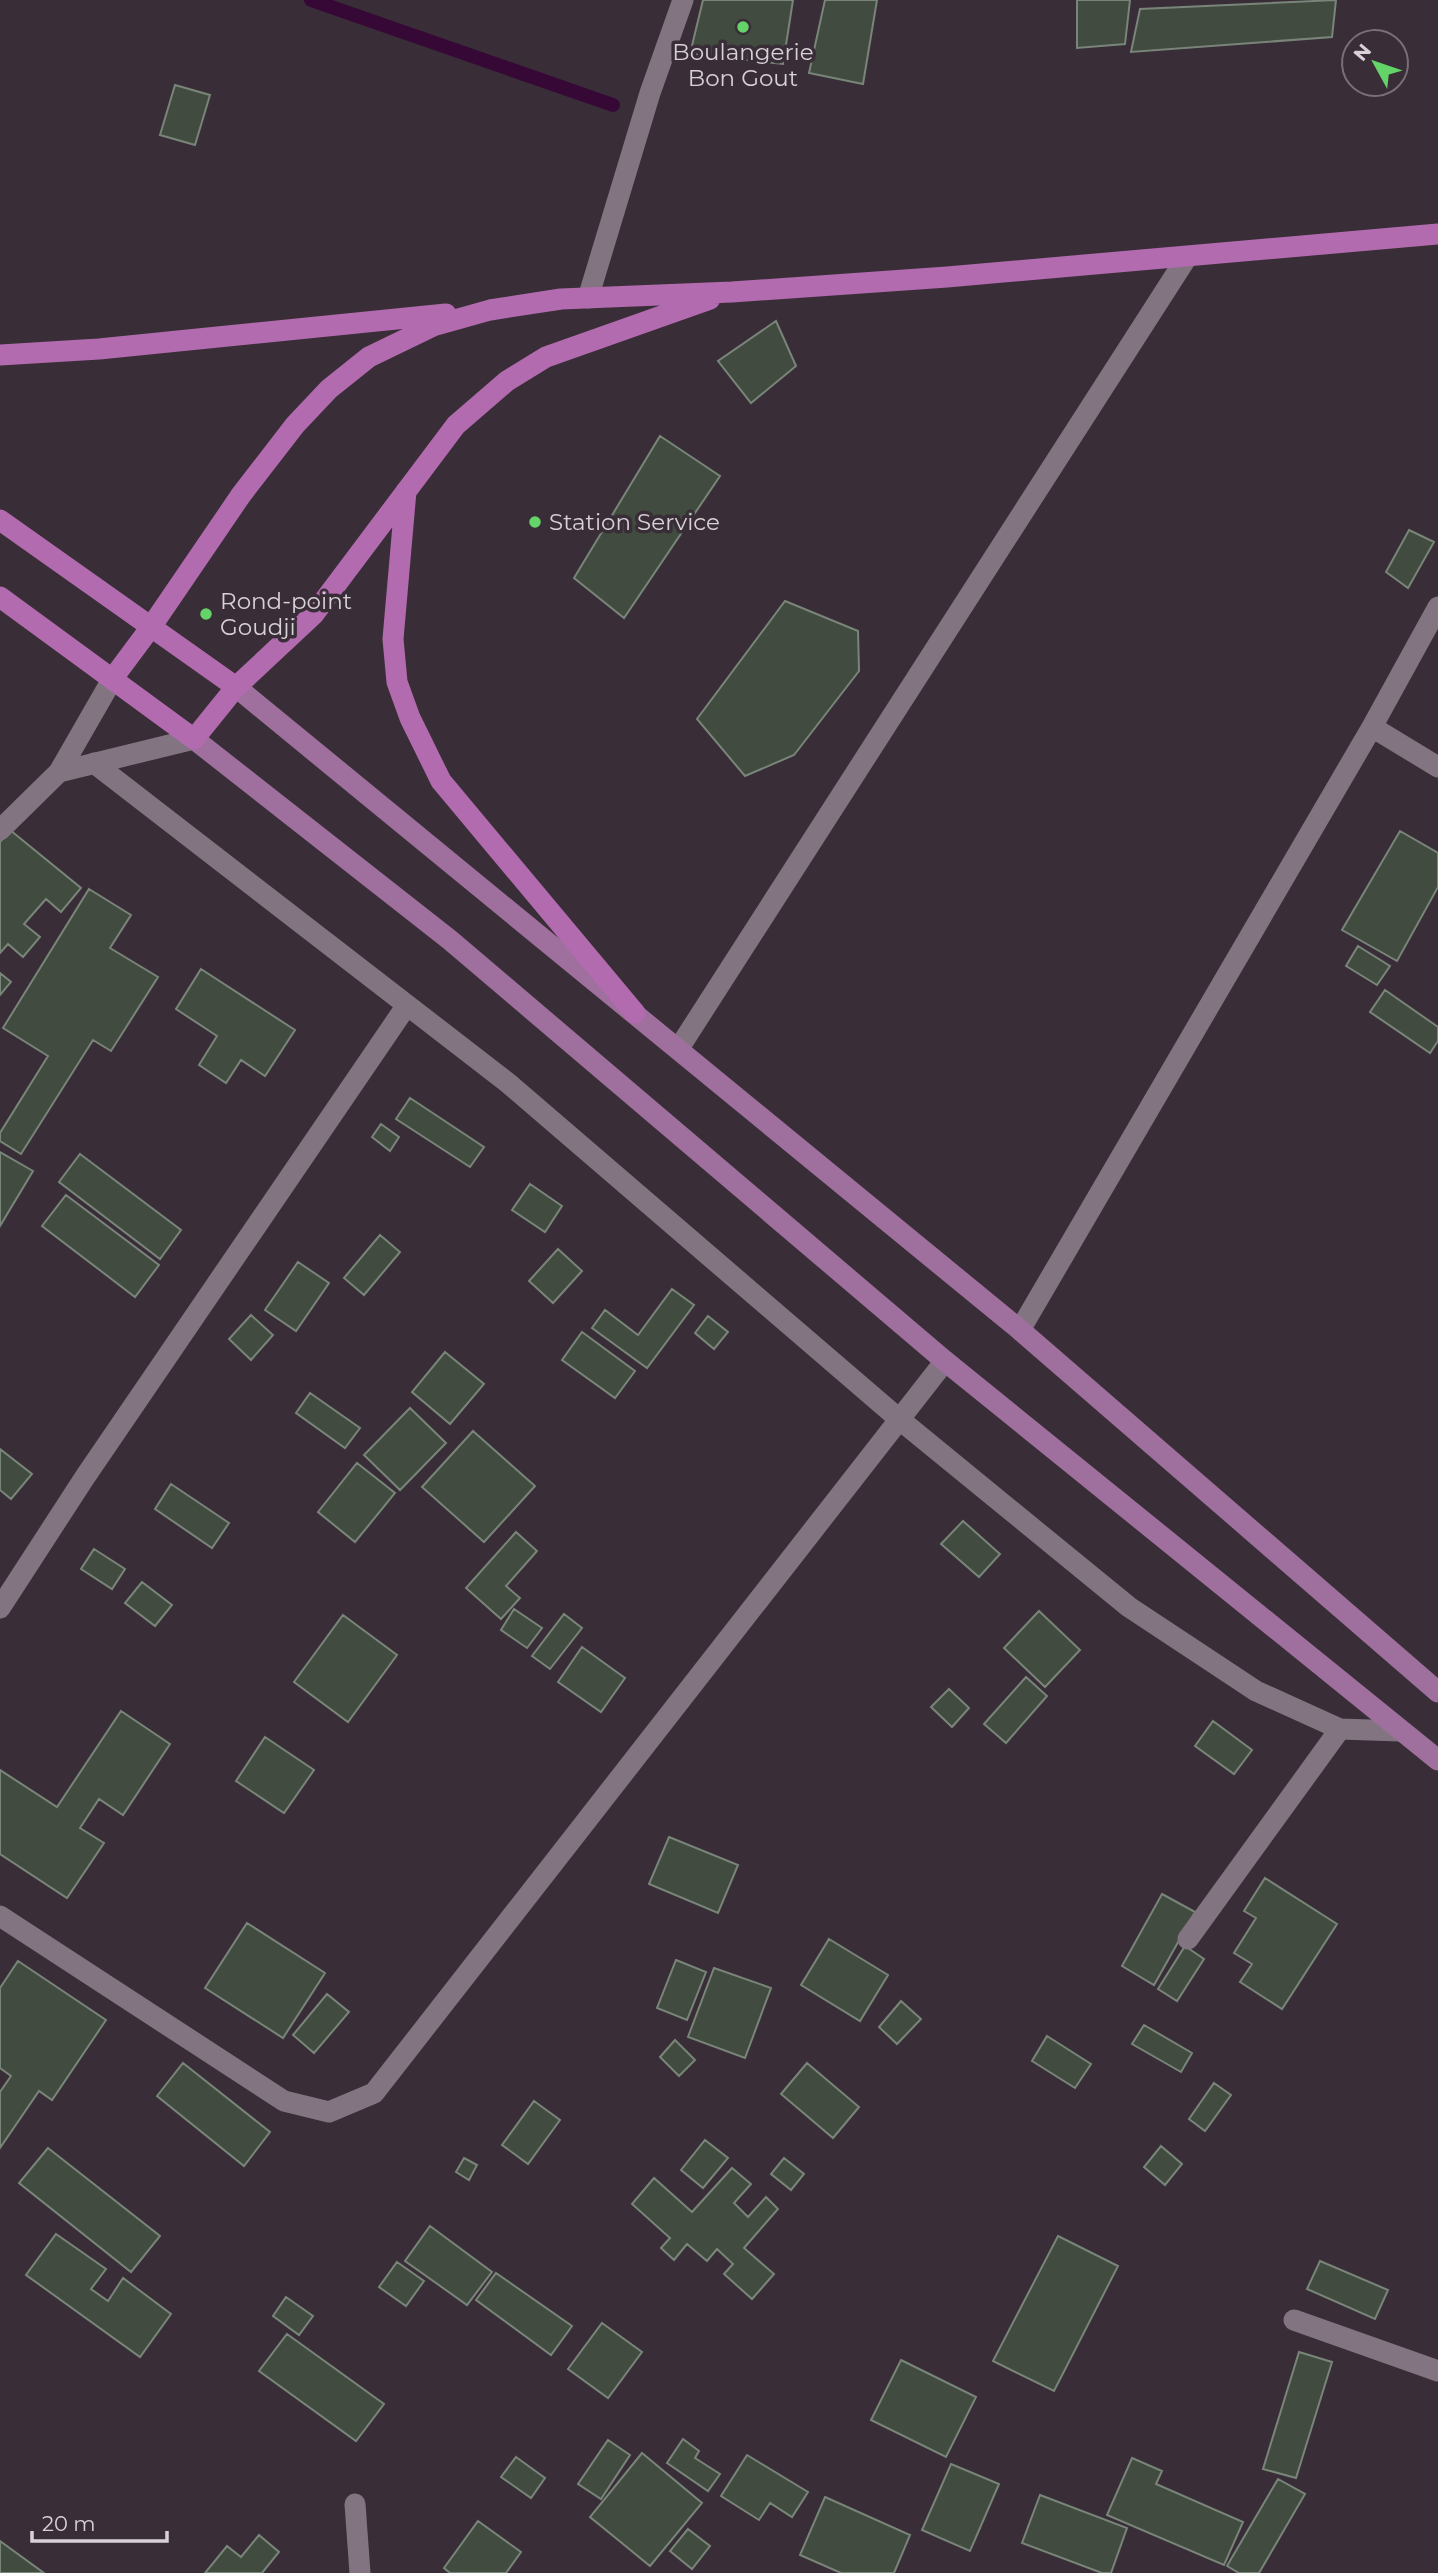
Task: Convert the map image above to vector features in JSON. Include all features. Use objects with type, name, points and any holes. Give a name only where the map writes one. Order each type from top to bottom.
[{"type":"highway","points":[[0,355],[490,310],[542,301],[732,292],[1187,257],[1438,234]]},
{"type":"highway","points":[[0,597],[194,739],[236,687],[314,614],[456,425],[507,381],[547,357],[732,292]]},
{"type":"highway","points":[[113,678],[241,495],[295,425],[329,389],[369,357],[433,326],[490,310]]},
{"type":"highway","points":[[407,488],[393,639],[397,682],[410,718],[441,781],[635,1013]]},
{"type":"highway","points":[[0,520],[236,687]]},
{"type":"main road","points":[[236,687],[1020,1329],[1438,1692]]},
{"type":"main road","points":[[194,739],[450,940],[945,1361],[1438,1760]]},
{"type":"street","points":[[588,298],[650,93],[683,0]]},
{"type":"street","points":[[679,1048],[1187,257]]},
{"type":"street","points":[[1020,1329],[1372,727],[1438,607]]},
{"type":"street","points":[[0,830],[59,772],[113,678]]},
{"type":"street","points":[[1372,727],[1438,767]]},
{"type":"street","points":[[59,772],[194,739]]},
{"type":"street","points":[[94,763],[508,1083],[899,1419],[1129,1606],[1256,1691],[1340,1729],[1400,1731]]},
{"type":"street","points":[[0,1608],[85,1477],[407,1005]]},
{"type":"street","points":[[0,1916],[284,2101],[329,2112],[374,2093],[945,1361]]},
{"type":"street","points":[[1188,1939],[1340,1729]]},
{"type":"street","points":[[1294,2320],[1438,2371]]},
{"type":"street","points":[[355,2504],[360,2573]]},
{"type":"building","name":"Boulangerie Bon Gout","points":[[703,0],[793,0],[783,64],[690,54]]},
{"type":"building","points":[[825,0],[877,0],[863,84],[809,73]]},
{"type":"building","points":[[1077,0],[1130,0],[1125,44],[1077,48]]},
{"type":"building","points":[[1336,0],[1332,37],[1131,52],[1140,9]]},
{"type":"building","points":[[175,85],[210,95],[195,145],[160,135]]},
{"type":"building","points":[[776,321],[796,366],[751,403],[718,361]]},
{"type":"building","points":[[660,436],[720,476],[624,618],[574,578]]},
{"type":"building","points":[[1409,530],[1434,542],[1408,588],[1386,572]]},
{"type":"building","points":[[785,601],[858,631],[859,671],[794,755],[745,776],[697,719]]},
{"type":"building","points":[[10,830],[81,888],[61,912],[46,899],[24,924],[40,937],[23,957],[8,944],[0,953],[0,842]]},
{"type":"building","points":[[1400,831],[1438,853],[1438,887],[1397,961],[1342,930]]},
{"type":"building","points":[[89,889],[131,915],[110,948],[158,977],[111,1051],[93,1040],[21,1154],[0,1141],[0,1133],[48,1056],[3,1028]]},
{"type":"building","points":[[1358,946],[1390,966],[1377,985],[1346,966]]},
{"type":"building","points":[[201,969],[295,1030],[265,1076],[241,1060],[226,1083],[199,1065],[217,1036],[176,1009]]},
{"type":"building","points":[[0,973],[11,982],[0,995]]},
{"type":"building","points":[[1385,990],[1438,1027],[1438,1041],[1430,1053],[1370,1012]]},
{"type":"building","points":[[410,1098],[484,1147],[470,1167],[396,1119]]},
{"type":"building","points":[[381,1124],[399,1137],[390,1151],[372,1137]]},
{"type":"building","points":[[0,1152],[33,1171],[0,1226]]},
{"type":"building","points":[[80,1154],[181,1230],[160,1259],[59,1182]]},
{"type":"building","points":[[530,1184],[562,1206],[545,1232],[512,1210]]},
{"type":"building","points":[[66,1195],[159,1265],[135,1297],[42,1226]]},
{"type":"building","points":[[380,1235],[400,1252],[364,1295],[344,1278]]},
{"type":"building","points":[[558,1249],[582,1271],[553,1303],[529,1281]]},
{"type":"building","points":[[298,1262],[329,1283],[296,1331],[265,1310]]},
{"type":"building","points":[[672,1289],[694,1305],[647,1368],[592,1328],[605,1310],[638,1335]]},
{"type":"building","points":[[251,1315],[273,1335],[251,1360],[229,1339]]},
{"type":"building","points":[[708,1316],[728,1332],[714,1349],[695,1333]]},
{"type":"building","points":[[582,1332],[635,1371],[615,1398],[562,1360]]},
{"type":"building","points":[[445,1352],[484,1384],[450,1424],[412,1392]]},
{"type":"building","points":[[310,1393],[360,1428],[345,1448],[296,1413]]},
{"type":"building","points":[[410,1408],[446,1443],[400,1490],[364,1455]]},
{"type":"building","points":[[473,1431],[535,1486],[484,1542],[422,1487]]},
{"type":"building","points":[[0,1449],[32,1474],[11,1499],[0,1490]]},
{"type":"building","points":[[357,1463],[395,1493],[355,1542],[318,1512]]},
{"type":"building","points":[[171,1484],[229,1523],[212,1548],[155,1509]]},
{"type":"building","points":[[963,1521],[1000,1554],[979,1577],[941,1544]]},
{"type":"building","points":[[516,1532],[537,1551],[506,1586],[520,1598],[501,1619],[466,1588]]},
{"type":"building","points":[[94,1549],[125,1569],[112,1589],[81,1569]]},
{"type":"building","points":[[142,1582],[172,1605],[155,1626],[125,1603]]},
{"type":"building","points":[[514,1609],[542,1628],[527,1648],[501,1630]]},
{"type":"building","points":[[1039,1611],[1080,1650],[1045,1687],[1004,1648]]},
{"type":"building","points":[[564,1614],[582,1628],[550,1669],[532,1656]]},
{"type":"building","points":[[343,1615],[397,1655],[348,1722],[294,1682]]},
{"type":"building","points":[[582,1647],[625,1678],[601,1712],[558,1682]]},
{"type":"building","points":[[1026,1677],[1047,1696],[1006,1743],[984,1724]]},
{"type":"building","points":[[949,1689],[969,1708],[952,1727],[931,1707]]},
{"type":"building","points":[[121,1711],[170,1744],[123,1815],[99,1799],[80,1828],[104,1843],[67,1898],[0,1854],[0,1770],[57,1807]]},
{"type":"building","points":[[1213,1721],[1252,1750],[1234,1774],[1195,1746]]},
{"type":"building","points":[[265,1737],[314,1770],[284,1813],[236,1781]]},
{"type":"building","points":[[669,1837],[738,1865],[718,1913],[649,1884]]},
{"type":"building","points":[[1265,1878],[1337,1924],[1282,2009],[1240,1982],[1252,1964],[1234,1953],[1256,1918],[1244,1911]]},
{"type":"building","points":[[1162,1894],[1195,1912],[1154,1985],[1122,1966]]},
{"type":"building","points":[[247,1923],[325,1973],[283,2038],[205,1988]]},
{"type":"building","points":[[829,1939],[888,1975],[860,2021],[801,1985]]},
{"type":"building","points":[[1185,1946],[1204,1959],[1177,2001],[1158,1989]]},
{"type":"building","points":[[676,1960],[706,1972],[687,2020],[657,2008]]},
{"type":"building","points":[[18,1961],[106,2020],[52,2100],[39,2091],[0,2148],[0,2092],[11,2076],[0,2068],[0,1988]]},
{"type":"building","points":[[714,1968],[771,1988],[745,2058],[688,2037]]},
{"type":"building","points":[[327,1994],[349,2012],[314,2053],[293,2035]]},
{"type":"building","points":[[901,2001],[921,2019],[897,2044],[879,2027]]},
{"type":"building","points":[[1144,2025],[1192,2053],[1181,2072],[1132,2044]]},
{"type":"building","points":[[1047,2036],[1091,2064],[1075,2088],[1032,2061]]},
{"type":"building","points":[[675,2040],[695,2060],[679,2076],[660,2057]]},
{"type":"building","points":[[183,2063],[270,2132],[244,2166],[157,2096]]},
{"type":"building","points":[[807,2063],[859,2107],[833,2138],[781,2094]]},
{"type":"building","points":[[1214,2083],[1231,2095],[1205,2131],[1189,2119]]},
{"type":"building","points":[[534,2101],[560,2120],[528,2164],[502,2145]]},
{"type":"building","points":[[705,2140],[728,2158],[703,2188],[681,2170]]},
{"type":"building","points":[[1161,2146],[1182,2164],[1165,2185],[1144,2167]]},
{"type":"building","points":[[48,2148],[160,2236],[131,2272],[19,2183]]},
{"type":"building","points":[[464,2158],[477,2165],[469,2180],[456,2172]]},
{"type":"building","points":[[784,2158],[804,2174],[791,2190],[771,2174]]},
{"type":"building","points":[[732,2168],[751,2184],[734,2203],[748,2217],[766,2197],[778,2209],[744,2248],[774,2274],[752,2299],[724,2274],[733,2264],[717,2249],[707,2261],[687,2244],[674,2260],[661,2248],[670,2238],[632,2204],[654,2178],[692,2212]]},
{"type":"building","points":[[430,2226],[492,2272],[467,2305],[405,2261]]},
{"type":"building","points":[[56,2234],[106,2269],[91,2289],[108,2301],[123,2278],[171,2314],[140,2357],[26,2275]]},
{"type":"building","points":[[1058,2236],[1118,2266],[1054,2391],[993,2361]]},
{"type":"building","points":[[1320,2261],[1388,2290],[1375,2319],[1307,2289]]},
{"type":"building","points":[[397,2262],[424,2281],[406,2306],[379,2287]]},
{"type":"building","points":[[496,2273],[572,2326],[551,2355],[476,2300]]},
{"type":"building","points":[[286,2297],[313,2316],[299,2335],[273,2316]]},
{"type":"building","points":[[602,2323],[642,2352],[608,2398],[568,2369]]},
{"type":"building","points":[[287,2334],[384,2404],[356,2441],[259,2371]]},
{"type":"building","points":[[1299,2352],[1332,2362],[1296,2478],[1263,2469]]},
{"type":"building","points":[[901,2360],[976,2397],[946,2457],[871,2420]]},
{"type":"building","points":[[683,2439],[699,2451],[695,2458],[720,2474],[708,2491],[667,2463]]},
{"type":"building","points":[[608,2440],[630,2455],[601,2499],[578,2484]]},
{"type":"building","points":[[642,2453],[702,2503],[650,2566],[590,2517]]},
{"type":"building","points":[[747,2455],[808,2492],[792,2517],[770,2503],[759,2520],[721,2496]]},
{"type":"building","points":[[516,2457],[545,2478],[531,2498],[501,2477]]},
{"type":"building","points":[[1132,2458],[1162,2471],[1156,2484],[1243,2522],[1224,2565],[1107,2515]]},
{"type":"building","points":[[951,2464],[999,2484],[970,2551],[922,2530]]},
{"type":"building","points":[[1278,2479],[1305,2494],[1259,2573],[1239,2573],[1227,2566]]},
{"type":"building","points":[[1040,2495],[1127,2528],[1111,2573],[1102,2573],[1022,2543]]},
{"type":"building","points":[[825,2497],[910,2535],[894,2573],[841,2573],[800,2555]]},
{"type":"building","points":[[478,2521],[521,2552],[506,2573],[450,2573],[444,2568]]},
{"type":"building","points":[[688,2529],[710,2546],[692,2569],[670,2551]]},
{"type":"building","points":[[259,2535],[279,2552],[262,2573],[205,2573],[227,2546],[241,2557]]},
{"type":"building","points":[[0,2541],[44,2573],[0,2573]]},
{"type":"waterway","points":[[311,0],[613,105]]},
{"type":"place","name":"Boulangerie Bon Gout","points":[[743,27]]},
{"type":"place","name":"Station Service","points":[[535,522]]},
{"type":"place","name":"Rond-point Goudji","points":[[206,614]]}]
